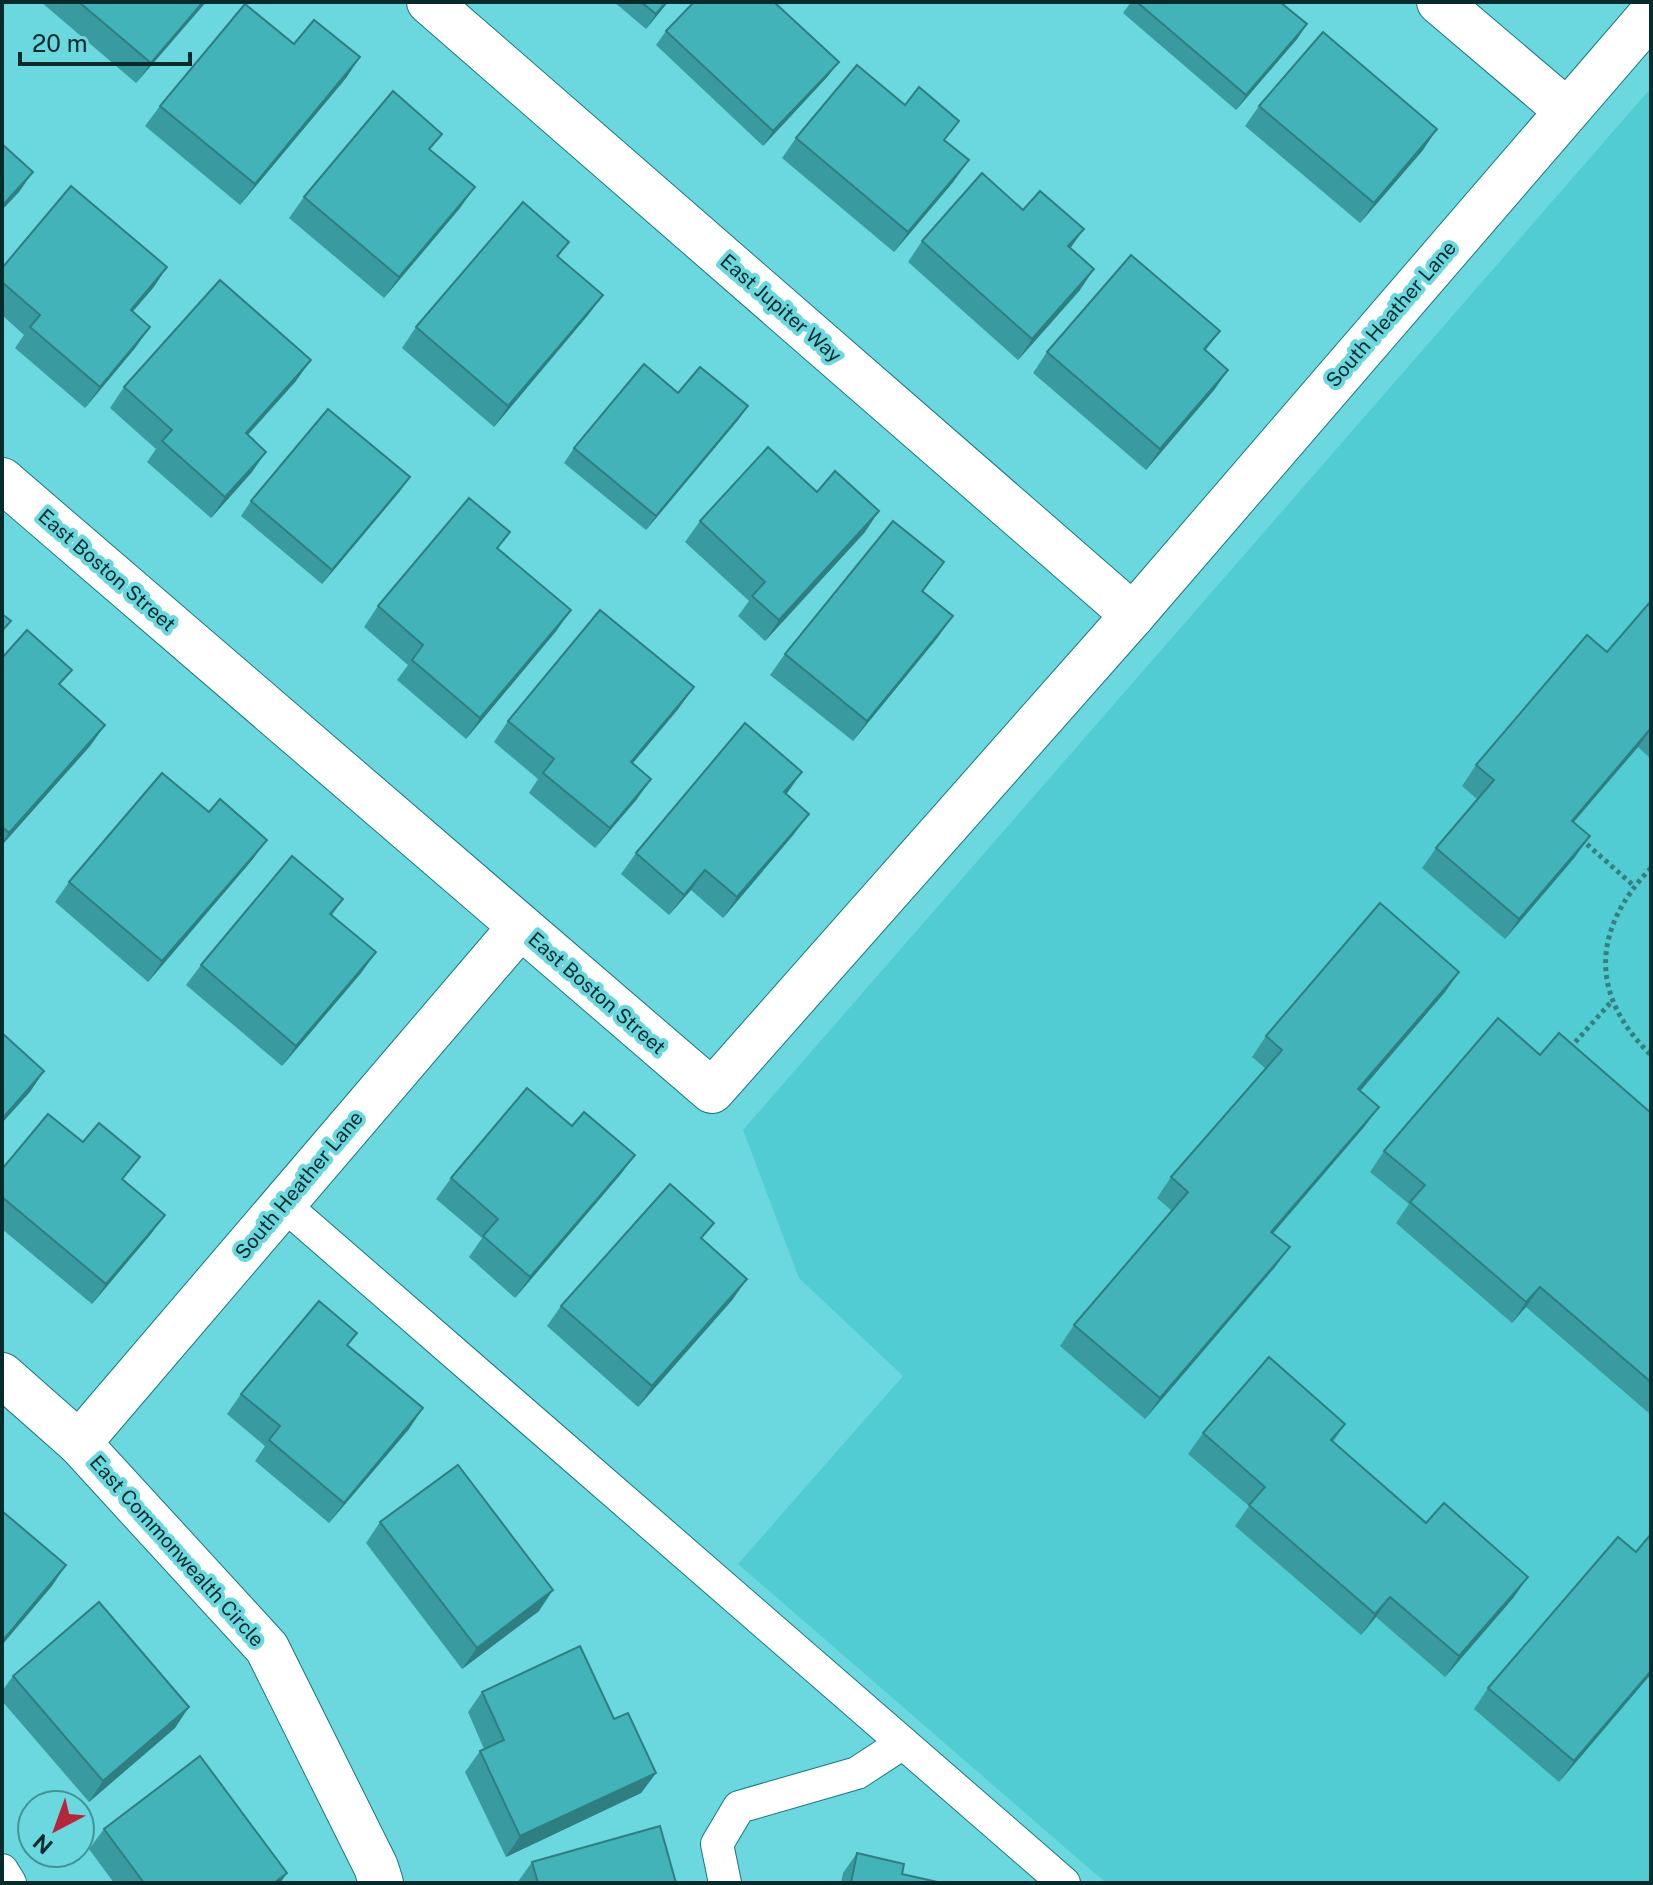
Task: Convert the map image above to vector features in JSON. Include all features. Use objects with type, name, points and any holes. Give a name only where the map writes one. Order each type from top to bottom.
[{"type":"street","name":"East Jupiter Way","points":[[429,2],[1133,615]]},
{"type":"street","points":[[1439,2],[1566,110]]},
{"type":"street","name":"South Heather Lane","points":[[1133,615],[1651,14]]},
{"type":"street","name":"East Boston Street","points":[[2,480],[712,1091],[1133,615]]},
{"type":"street","name":"South Heather Lane","points":[[79,1443],[520,927]]},
{"type":"street","name":"East Commonwealth Circle","points":[[2,1375],[79,1443],[267,1648],[376,1867],[381,1883]]},
{"type":"lane","points":[[283,1204],[1064,1883]]},
{"type":"lane","points":[[725,1883],[717,1844],[739,1807],[857,1773],[903,1743]]},
{"type":"lane","points":[[2,1870],[10,1883]]},
{"type":"path","points":[[1579,838],[1634,886]]},
{"type":"path","points":[[1651,868],[1634,886],[1610,927],[1605,964],[1612,1001],[1630,1034],[1651,1055]]},
{"type":"path","points":[[1566,1054],[1612,1001]]},
{"type":"shaded area","points":[[1651,88],[1651,1883],[1106,1883],[738,1564],[903,1376],[799,1278],[743,1130]]},
{"type":"building","points":[[79,2],[203,2],[151,63]]},
{"type":"building","points":[[641,2],[666,2],[656,14]]},
{"type":"building","points":[[694,2],[774,2],[839,62],[773,131],[666,31]]},
{"type":"building","points":[[1137,2],[1280,2],[1307,24],[1246,95]]},
{"type":"building","points":[[245,4],[294,44],[314,20],[360,57],[255,184],[160,106]]},
{"type":"building","points":[[1323,32],[1437,129],[1374,203],[1259,106]]},
{"type":"building","points":[[857,65],[905,105],[919,87],[959,121],[944,140],[969,160],[908,232],[796,138]]},
{"type":"building","points":[[393,91],[442,134],[429,149],[475,187],[399,277],[304,197]]},
{"type":"building","points":[[2,144],[33,172],[2,206]]},
{"type":"building","points":[[982,173],[1023,210],[1040,191],[1084,229],[1068,246],[1094,269],[1032,339],[922,241]]},
{"type":"building","points":[[71,186],[167,267],[131,310],[150,327],[100,387],[30,327],[40,315],[2,282],[2,268]]},
{"type":"building","points":[[523,202],[569,242],[557,256],[603,295],[508,406],[416,327]]},
{"type":"building","points":[[1131,255],[1220,331],[1204,349],[1228,370],[1160,449],[1047,352]]},
{"type":"building","points":[[220,280],[311,360],[246,433],[266,452],[225,497],[162,441],[172,430],[124,387]]},
{"type":"building","points":[[644,364],[678,393],[700,367],[748,406],[656,516],[574,448]]},
{"type":"building","points":[[328,409],[410,477],[332,570],[251,501]]},
{"type":"building","points":[[768,447],[817,492],[835,471],[879,511],[779,620],[752,596],[765,582],[700,521]]},
{"type":"building","points":[[469,498],[510,532],[497,548],[571,610],[480,718],[412,660],[423,645],[378,606]]},
{"type":"building","points":[[893,521],[944,562],[922,591],[953,616],[867,721],[785,654]]},
{"type":"building","points":[[1651,601],[1651,728],[1572,821],[1590,836],[1519,919],[1436,848],[1494,780],[1476,765],[1587,635],[1607,652]]},
{"type":"building","points":[[600,610],[694,687],[631,762],[651,779],[610,828],[543,773],[554,759],[508,721]]},
{"type":"building","points":[[2,614],[11,621],[2,631]]},
{"type":"building","points":[[27,630],[72,670],[59,684],[105,725],[9,833],[2,827],[2,658]]},
{"type":"building","points":[[745,723],[802,772],[784,792],[809,814],[737,897],[705,870],[684,895],[636,853]]},
{"type":"building","points":[[162,773],[209,812],[220,799],[267,840],[162,961],[69,882]]},
{"type":"building","points":[[292,856],[343,899],[330,914],[376,952],[296,1046],[201,965]]},
{"type":"building","points":[[1380,903],[1459,972],[1358,1089],[1379,1107],[1271,1232],[1290,1247],[1160,1398],[1074,1325],[1188,1192],[1171,1177],[1282,1050],[1266,1036]]},
{"type":"building","points":[[1498,1018],[1540,1055],[1559,1033],[1651,1113],[1651,1382],[1540,1287],[1526,1302],[1410,1202],[1425,1185],[1384,1151]]},
{"type":"building","points":[[2,1033],[44,1071],[2,1119]]},
{"type":"building","points":[[527,1088],[572,1126],[584,1112],[635,1155],[530,1277],[483,1236],[498,1219],[451,1178]]},
{"type":"building","points":[[48,1114],[83,1142],[99,1123],[140,1157],[122,1179],[165,1215],[106,1284],[2,1197],[2,1169]]},
{"type":"building","points":[[670,1184],[714,1223],[701,1238],[747,1279],[652,1386],[561,1306]]},
{"type":"building","points":[[319,1301],[357,1333],[347,1345],[423,1408],[344,1503],[269,1440],[280,1426],[241,1394]]},
{"type":"building","points":[[1269,1357],[1345,1424],[1331,1440],[1426,1523],[1444,1503],[1528,1577],[1459,1656],[1390,1597],[1375,1614],[1249,1505],[1265,1487],[1203,1433]]},
{"type":"building","points":[[458,1465],[553,1590],[477,1648],[380,1522]]},
{"type":"building","points":[[2,1511],[66,1565],[5,1638],[2,1636]]},
{"type":"building","points":[[1651,1534],[1651,1671],[1574,1761],[1488,1688],[1618,1537],[1636,1552]]},
{"type":"building","points":[[99,1602],[189,1707],[103,1781],[13,1676]]},
{"type":"building","points":[[580,1646],[614,1719],[628,1713],[656,1773],[520,1836],[480,1751],[504,1740],[482,1692]]},
{"type":"building","points":[[200,1756],[287,1873],[274,1883],[144,1883],[104,1829]]},
{"type":"building","points":[[660,1826],[676,1883],[538,1883],[532,1862]]},
{"type":"building","points":[[857,1853],[904,1864],[902,1874],[942,1883],[851,1883]]}]
